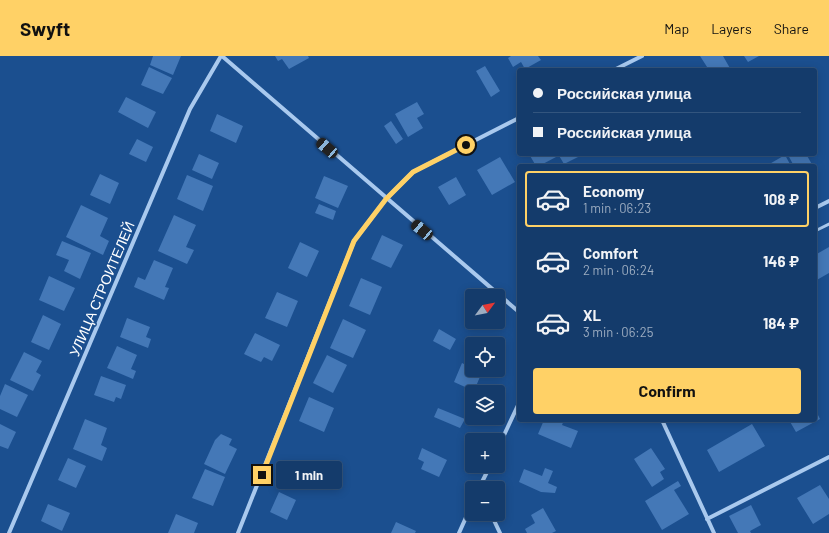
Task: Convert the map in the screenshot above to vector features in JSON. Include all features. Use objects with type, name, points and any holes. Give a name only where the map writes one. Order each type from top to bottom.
[{"type":"street","points":[[221,56],[517,310]]},
{"type":"street","name":"УЛИЦА СТРОИТЕЛЕЙ","points":[[9,533],[190,109],[221,56]]},
{"type":"street","points":[[618,68],[642,56]]},
{"type":"street","points":[[238,533],[354,241],[386,199],[413,172],[517,119]]},
{"type":"street","points":[[817,207],[829,201]]},
{"type":"street","points":[[505,433],[517,407]]},
{"type":"street","points":[[663,422],[714,533]]},
{"type":"street","points":[[707,518],[829,457]]},
{"type":"street","points":[[459,533],[465,520]]},
{"type":"street","points":[[494,521],[500,533]]},
{"type":"lane","points":[[817,230],[829,224]]},
{"type":"building","points":[[153,56],[181,56],[173,75],[150,65]]},
{"type":"building","points":[[275,56],[308,56],[309,58],[289,69],[282,59],[278,61]]},
{"type":"building","points":[[511,56],[538,56],[541,60],[524,68],[521,62],[513,67],[508,58]]},
{"type":"building","points":[[700,56],[723,56],[730,68],[708,68]]},
{"type":"building","points":[[744,56],[759,56],[748,62]]},
{"type":"building","points":[[485,66],[500,91],[491,97],[476,71]]},
{"type":"building","points":[[149,67],[172,78],[163,94],[141,85]]},
{"type":"building","points":[[126,97],[156,112],[148,128],[118,112]]},
{"type":"building","points":[[417,102],[424,114],[417,118],[423,128],[408,137],[395,114]]},
{"type":"building","points":[[217,114],[243,126],[236,143],[210,131]]},
{"type":"building","points":[[391,121],[403,139],[396,144],[384,126]]},
{"type":"building","points":[[137,139],[153,147],[146,162],[129,154]]},
{"type":"building","points":[[199,154],[219,163],[212,179],[192,170]]},
{"type":"building","points":[[530,156],[556,157],[543,164],[535,164]]},
{"type":"building","points":[[559,156],[580,156],[564,164]]},
{"type":"building","points":[[786,156],[790,164],[769,164]]},
{"type":"building","points":[[789,156],[807,156],[812,164],[793,164]]},
{"type":"building","points":[[500,157],[515,182],[492,195],[477,170]]},
{"type":"building","points":[[100,174],[119,183],[110,204],[90,195]]},
{"type":"building","points":[[187,175],[213,186],[203,211],[177,199]]},
{"type":"building","points":[[324,176],[348,186],[338,208],[315,198]]},
{"type":"building","points":[[456,177],[466,195],[449,205],[438,187]]},
{"type":"building","points":[[319,204],[336,211],[333,220],[315,213]]},
{"type":"building","points":[[81,205],[108,218],[100,236],[109,241],[103,255],[66,237]]},
{"type":"building","points":[[174,215],[196,225],[186,247],[194,250],[187,264],[158,251]]},
{"type":"building","points":[[382,235],[403,245],[391,268],[371,259]]},
{"type":"building","points":[[62,241],[91,253],[80,279],[64,271],[69,260],[56,255]]},
{"type":"building","points":[[300,242],[319,251],[307,277],[288,268]]},
{"type":"building","points":[[829,247],[829,273],[817,280],[817,254]]},
{"type":"building","points":[[154,260],[173,268],[165,287],[169,288],[164,300],[134,287],[138,277],[145,280]]},
{"type":"building","points":[[49,276],[75,288],[64,311],[39,300]]},
{"type":"building","points":[[361,278],[382,287],[370,315],[349,306]]},
{"type":"building","points":[[277,292],[298,301],[287,327],[265,318]]},
{"type":"building","points":[[43,315],[61,324],[49,350],[31,342]]},
{"type":"building","points":[[127,318],[150,327],[146,337],[151,339],[148,348],[120,337]]},
{"type":"building","points":[[343,319],[366,330],[353,358],[330,348]]},
{"type":"building","points":[[439,329],[456,339],[450,350],[433,341]]},
{"type":"building","points":[[255,333],[280,345],[272,361],[264,357],[261,362],[244,354]]},
{"type":"building","points":[[117,346],[137,355],[131,369],[136,371],[133,379],[107,368]]},
{"type":"building","points":[[24,352],[42,361],[36,372],[41,375],[33,391],[10,380]]},
{"type":"building","points":[[327,355],[347,365],[333,393],[313,383]]},
{"type":"building","points":[[462,363],[465,364],[465,377],[480,377],[477,385],[465,385],[465,387],[454,382]]},
{"type":"building","points":[[101,376],[126,385],[121,399],[116,397],[114,402],[94,395]]},
{"type":"building","points":[[5,384],[28,395],[17,417],[0,409],[0,396]]},
{"type":"building","points":[[309,397],[334,408],[324,432],[299,421]]},
{"type":"building","points":[[438,408],[465,419],[460,428],[434,417]]},
{"type":"building","points":[[817,413],[820,419],[817,421]]},
{"type":"building","points":[[85,419],[107,428],[101,445],[107,448],[102,461],[73,449]]},
{"type":"building","points":[[543,422],[563,422],[562,425],[578,431],[571,448],[538,434]]},
{"type":"building","points":[[790,422],[814,422],[796,432]]},
{"type":"building","points":[[0,424],[16,432],[8,449],[0,446]]},
{"type":"building","points":[[752,424],[765,446],[719,472],[707,450]]},
{"type":"building","points":[[221,434],[232,439],[229,445],[237,449],[225,474],[204,464],[215,440]]},
{"type":"building","points":[[422,448],[447,460],[439,477],[421,469],[424,462],[418,459]]},
{"type":"building","points":[[651,448],[665,469],[660,472],[664,479],[652,487],[634,459]]},
{"type":"building","points":[[68,458],[86,466],[76,488],[58,480]]},
{"type":"building","points":[[545,468],[553,471],[548,483],[557,487],[555,493],[541,492],[519,482],[524,469],[542,476]]},
{"type":"building","points":[[205,469],[225,477],[213,506],[192,498]]},
{"type":"building","points":[[678,481],[681,486],[674,490],[689,514],[662,530],[645,501]]},
{"type":"building","points":[[820,485],[829,499],[829,514],[813,524],[797,498]]},
{"type":"building","points":[[279,492],[296,500],[287,520],[270,512]]},
{"type":"building","points":[[48,504],[70,513],[62,531],[41,521]]},
{"type":"building","points":[[751,505],[761,525],[750,531],[751,533],[738,533],[729,516]]},
{"type":"building","points":[[543,508],[556,531],[552,533],[527,533],[525,529],[535,523],[531,515]]},
{"type":"building","points":[[176,514],[198,523],[194,533],[168,533]]},
{"type":"building","points":[[396,522],[416,531],[415,533],[391,533]]},
{"type":"route","points":[[262,475],[354,241],[386,199],[413,172],[466,145]]}]
